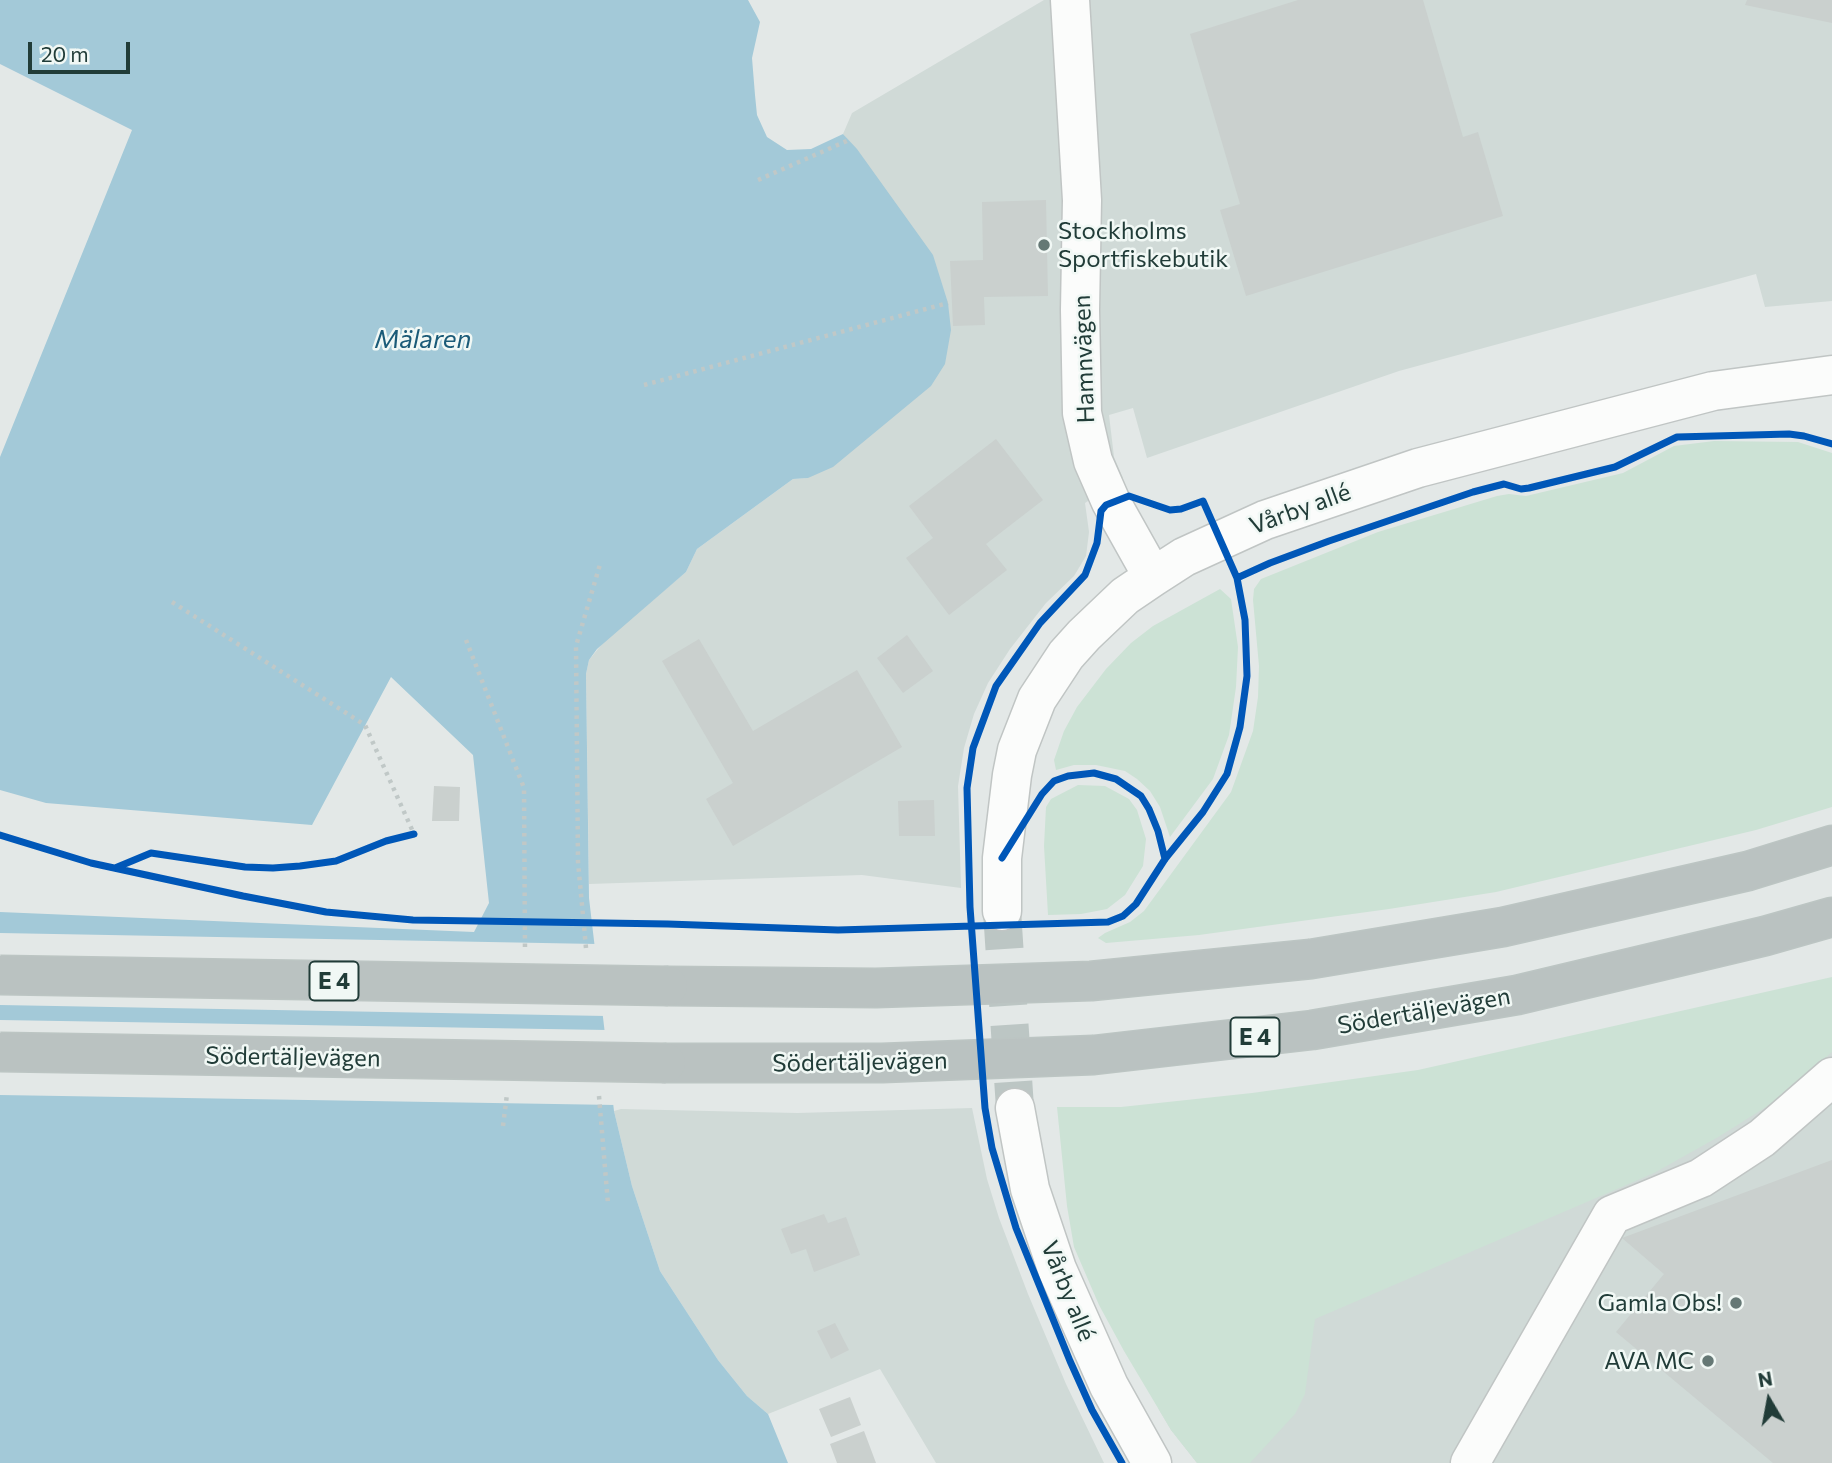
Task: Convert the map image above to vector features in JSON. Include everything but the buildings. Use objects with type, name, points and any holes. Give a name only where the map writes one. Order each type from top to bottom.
[{"type":"highway","name":"E 4","points":[[0,975],[876,988],[1091,981],[1311,959],[1503,927],[1748,871],[1832,845]]},
{"type":"highway","name":"Södertäljevägen","points":[[0,1052],[666,1063],[882,1063],[1080,1055],[1312,1030],[1517,995],[1765,936],[1832,916]]},
{"type":"street","name":"Hamnvägen","points":[[1070,0],[1082,200],[1082,413],[1093,461],[1109,499],[1153,577]]},
{"type":"street","name":"Vårby allé","points":[[1002,911],[1004,837],[1012,775],[1020,741],[1037,699],[1066,655],[1084,635],[1125,596],[1153,577],[1184,557],[1265,520],[1418,468],[1713,391],[1832,375]]},
{"type":"street","points":[[1470,1463],[1612,1215],[1701,1178],[1762,1138],[1832,1077]]},
{"type":"street","name":"Vårby allé","points":[[1015,1108],[1030,1189],[1057,1269],[1109,1386],[1152,1463]]},
{"type":"path","points":[[758,180],[849,140]]},
{"type":"path","points":[[644,385],[948,303]]},
{"type":"path","points":[[586,958],[578,862],[576,646],[601,561]]},
{"type":"path","points":[[172,602],[365,724],[414,834],[405,836]]},
{"type":"path","points":[[466,640],[524,788],[525,956]]},
{"type":"path","points":[[520,921],[534,922]]},
{"type":"path","points":[[574,922],[588,923]]},
{"type":"path","points":[[503,1126],[508,1086]]},
{"type":"path","points":[[598,1094],[608,1204]]},
{"type":"shaded area","points":[[1044,0],[1832,0],[1832,301],[1765,307],[1756,274],[1399,371],[1147,458],[1133,408],[1109,415],[1114,457],[1123,478],[1085,503],[1089,532],[1086,556],[1074,576],[1046,603],[1010,649],[988,683],[974,714],[964,748],[958,786],[961,888],[862,875],[589,884],[586,674],[589,660],[607,638],[686,572],[697,549],[793,479],[808,478],[865,161],[843,134],[852,113]]},
{"type":"shaded area","points":[[1832,1011],[1832,1463],[1197,1463],[1171,1430],[1158,1408]]},
{"type":"shaded area","points":[[972,1108],[987,1179],[999,1218],[1066,1384],[1104,1463],[936,1463],[880,1369],[768,1414],[747,1396],[718,1360],[660,1271],[632,1186],[614,1111],[797,1113]]},
{"type":"green space","points":[[1714,441],[1798,442],[1832,453],[1832,807],[1756,830],[1496,892],[1199,935],[1106,943],[1098,938],[1130,922],[1144,911],[1231,792],[1253,731],[1258,697],[1259,666],[1253,600],[1254,589],[1261,579],[1378,532],[1497,496],[1526,496],[1623,473],[1674,446]]},
{"type":"green space","points":[[1220,589],[1231,599],[1238,647],[1229,735],[1213,779],[1170,837],[1160,807],[1150,791],[1125,771],[1096,765],[1074,765],[1056,770],[1054,760],[1064,731],[1077,707],[1106,669],[1131,643],[1153,626]]},
{"type":"green space","points":[[1078,785],[1105,786],[1129,799],[1137,810],[1146,839],[1143,866],[1125,895],[1107,909],[1081,914],[1048,915],[1044,846],[1046,807],[1051,799]]},
{"type":"green space","points":[[1832,977],[1832,1052],[1769,1105],[1654,1173],[1315,1319],[1305,1394],[1295,1414],[1250,1463],[1197,1463],[1171,1430],[1124,1351],[1099,1305],[1074,1247],[1057,1107],[1121,1107],[1252,1093],[1418,1070]]},
{"type":"water","name":"Mälaren","points":[[0,0],[748,0],[760,22],[752,58],[757,115],[767,137],[787,150],[811,149],[843,134],[857,149],[933,255],[948,303],[951,330],[945,364],[931,386],[833,467],[808,478],[793,479],[697,549],[686,572],[597,649],[589,660],[586,674],[589,898],[614,1111],[632,1186],[660,1271],[718,1360],[747,1396],[768,1414],[788,1463],[0,1463],[0,912],[474,932],[489,903],[473,755],[391,677],[312,825],[46,803],[0,790],[0,457],[132,130],[0,64]]},
{"type":"pier","points":[[0,933],[597,944],[606,1016],[0,1005]]},
{"type":"pier","points":[[0,1020],[607,1030],[616,1105],[0,1095]]},
{"type":"tunnel","points":[[1002,911],[1015,1108]]},
{"type":"cycle path","points":[[0,835],[91,863],[243,896],[326,912],[413,920],[838,930],[1108,922],[1123,916],[1136,904],[1165,859],[1203,812],[1227,774],[1240,727],[1247,676],[1245,620],[1237,578],[1329,541],[1473,492],[1504,484],[1521,489],[1529,488],[1615,467],[1677,437],[1789,434],[1832,444]]},
{"type":"cycle path","points":[[1122,1463],[1092,1410],[1070,1361],[1016,1228],[992,1148],[985,1108],[970,907],[967,788],[973,748],[996,686],[1040,623],[1085,575],[1097,543],[1101,511],[1106,505],[1129,496],[1170,510],[1203,501],[1237,578]]},
{"type":"cycle path","points":[[1002,858],[1042,794],[1054,781],[1068,776],[1094,773],[1116,779],[1141,796],[1158,831],[1165,859]]},
{"type":"cycle path","points":[[115,868],[151,853],[245,867],[300,866],[336,861],[386,841],[414,834]]},
{"type":"place","name":"Stockholms Sportfiskebutik","points":[[1044,245]]},
{"type":"place","name":"Gamla Obs!","points":[[1736,1303]]},
{"type":"place","name":"AVA MC","points":[[1708,1361]]}]
